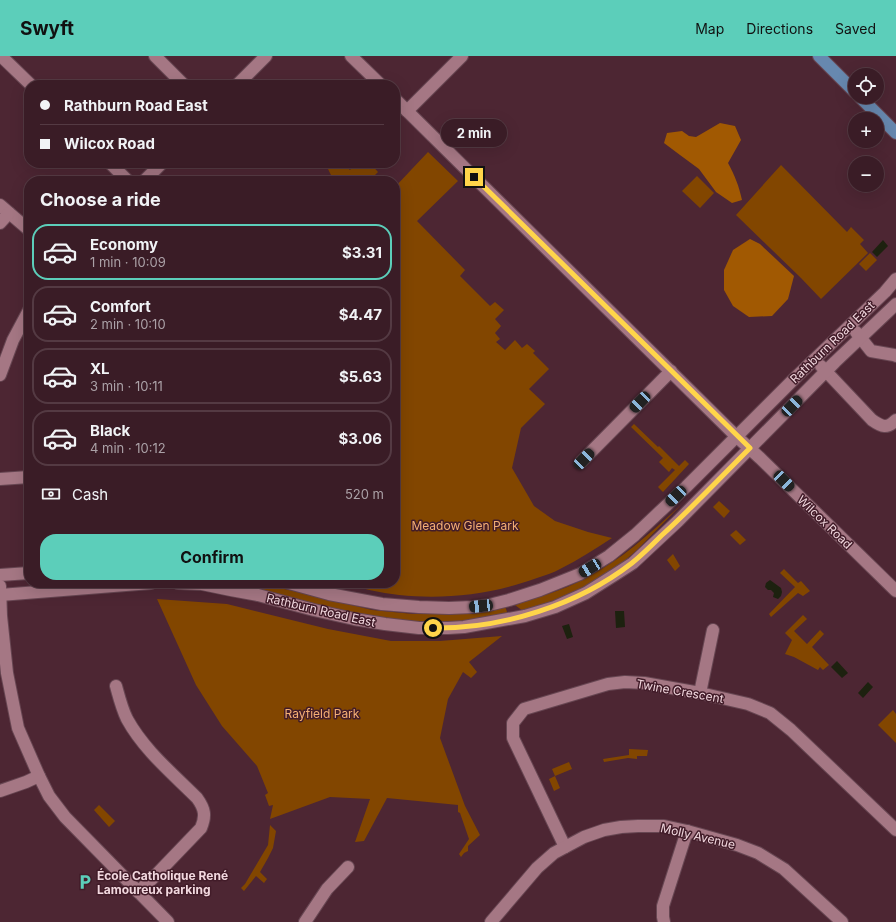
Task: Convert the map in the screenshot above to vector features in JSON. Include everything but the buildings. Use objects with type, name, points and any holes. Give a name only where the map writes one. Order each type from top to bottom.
[{"type":"main road","points":[[819,56],[848,85]]},
{"type":"main road","points":[[867,104],[896,133]]},
{"type":"street","points":[[1,56],[26,80]]},
{"type":"street","points":[[155,56],[179,80]]},
{"type":"street","points":[[242,80],[266,56]]},
{"type":"street","points":[[351,56],[376,80]]},
{"type":"street","points":[[407,110],[462,56]]},
{"type":"street","name":"Wilcox Road","points":[[400,104],[736,436],[896,591]]},
{"type":"street","points":[[115,168],[123,176]]},
{"type":"street","points":[[149,176],[157,168]]},
{"type":"street","points":[[0,223],[4,209],[24,226]]},
{"type":"street","name":"Rathburn Road East","points":[[307,588],[329,594],[382,604],[449,608],[489,605],[540,590],[580,574],[609,556],[635,535],[686,487],[814,359],[895,282]]},
{"type":"street","name":"Rathburn Road East","points":[[221,588],[258,595],[334,615],[419,628],[448,628],[479,625],[525,616],[555,607],[586,593],[633,563],[678,521],[861,337],[896,304]]},
{"type":"street","points":[[0,375],[13,340],[24,319]]},
{"type":"street","points":[[850,325],[871,351],[894,354],[896,356]]},
{"type":"street","points":[[814,359],[872,420],[879,425],[886,426],[892,424],[896,420]]},
{"type":"street","points":[[581,462],[671,371]]},
{"type":"street","points":[[0,479],[24,477]]},
{"type":"street","points":[[0,575],[24,573]]},
{"type":"street","points":[[67,588],[0,592],[7,673],[18,728],[49,796],[65,817],[168,922]]},
{"type":"street","points":[[700,693],[713,630]]},
{"type":"street","name":"Twine Crescent","points":[[565,847],[513,738],[513,723],[524,709],[608,684],[625,682],[644,683],[700,693],[748,704],[770,713],[791,730],[896,830]]},
{"type":"street","points":[[116,686],[127,718],[140,740],[197,798],[202,805],[205,816],[201,828],[138,892]]},
{"type":"street","points":[[0,791],[39,776]]},
{"type":"street","name":"Molly Avenue","points":[[491,922],[537,868],[554,853],[584,837],[604,830],[621,827],[664,826],[688,831],[737,845],[771,860],[784,869],[842,922]]},
{"type":"street","points":[[664,922],[663,906],[688,831]]},
{"type":"street","points":[[305,922],[327,889],[348,867]]},
{"type":"green space","name":"Meadow Glen Park","points":[[428,152],[458,181],[417,221],[465,270],[460,276],[490,306],[495,302],[504,310],[495,319],[501,326],[495,333],[500,339],[496,342],[505,350],[515,340],[522,348],[527,344],[535,351],[533,353],[549,369],[529,389],[545,404],[521,428],[512,468],[534,506],[555,521],[612,538],[580,558],[549,574],[520,584],[486,592],[434,597],[392,594],[362,588],[400,588],[400,182]]},
{"type":"green space","points":[[781,165],[847,232],[851,227],[864,240],[860,244],[868,253],[821,299],[736,215]]},
{"type":"green space","points":[[328,168],[348,168],[350,170],[352,168],[374,168],[378,172],[374,176],[332,176]]},
{"type":"green space","points":[[697,176],[714,193],[700,208],[682,191]]},
{"type":"green space","points":[[870,253],[877,260],[866,271],[859,264]]},
{"type":"green space","points":[[634,424],[679,466],[685,460],[689,464],[663,492],[658,487],[675,470],[672,468],[669,472],[659,462],[663,458],[631,427]]},
{"type":"green space","points":[[719,501],[730,511],[724,518],[713,507]]},
{"type":"green space","points":[[681,505],[637,550],[616,568],[587,586],[557,600],[523,611],[515,605],[569,586],[599,571],[636,545]]},
{"type":"green space","points":[[736,530],[746,540],[740,545],[730,535]]},
{"type":"green space","points":[[673,554],[680,566],[675,571],[667,560]]},
{"type":"green space","points":[[784,569],[798,583],[801,581],[810,591],[803,596],[798,593],[771,617],[769,614],[795,587],[780,573]]},
{"type":"green space","points":[[237,588],[280,588],[372,610],[413,614],[464,613],[485,611],[505,606],[508,615],[476,620],[428,623],[372,618]]},
{"type":"green space","name":"Rayfield Park","points":[[157,599],[227,604],[328,629],[391,641],[440,641],[502,636],[469,662],[477,672],[471,678],[463,672],[448,699],[440,738],[465,806],[480,835],[468,846],[468,851],[461,857],[459,854],[469,839],[460,813],[458,812],[458,805],[387,798],[364,841],[355,842],[370,799],[330,797],[270,819],[273,805],[269,806],[265,795],[268,793],[257,766],[222,726],[196,685]]},
{"type":"green space","points":[[803,615],[807,619],[794,631],[807,644],[820,630],[824,634],[812,647],[829,665],[823,670],[820,667],[818,670],[794,657],[785,654],[792,640],[785,633]]},
{"type":"green space","points":[[893,710],[896,714],[896,743],[878,725]]},
{"type":"green space","points":[[629,749],[648,750],[647,756],[637,756],[637,759],[628,758],[604,762],[603,759],[629,755]]},
{"type":"green space","points":[[569,762],[572,769],[555,776],[552,769]]},
{"type":"green space","points":[[555,776],[560,788],[554,791],[549,779]]},
{"type":"green space","points":[[99,805],[115,821],[109,827],[94,810]]},
{"type":"green space","points":[[270,825],[276,831],[273,848],[260,872],[267,879],[264,883],[256,876],[244,891],[241,888],[245,884],[268,845]]},
{"type":"shaded area","points":[[720,123],[735,126],[741,140],[728,163],[740,190],[742,200],[732,203],[716,192],[699,169],[664,143],[667,133],[682,131],[689,136],[696,137]]},
{"type":"shaded area","points":[[750,239],[760,244],[794,276],[788,299],[772,316],[749,317],[733,306],[724,290],[724,270],[733,250]]},
{"type":"shaded area","points":[[883,240],[888,246],[877,257],[872,252]]},
{"type":"shaded area","points":[[770,580],[781,588],[781,596],[778,599],[773,597],[774,593],[765,587],[766,583]]},
{"type":"shaded area","points":[[615,611],[624,611],[625,627],[616,628]]},
{"type":"shaded area","points":[[569,624],[573,637],[567,639],[562,626]]},
{"type":"shaded area","points":[[837,661],[848,673],[842,678],[831,667]]},
{"type":"shaded area","points":[[868,682],[873,687],[863,698],[858,693]]},
{"type":"place","name":"École Catholique René Lamoureux parking","points":[[85,882]]},
{"type":"route","points":[[433,628],[464,627],[525,616],[555,607],[586,593],[633,563],[678,521],[750,448],[474,177]]}]
